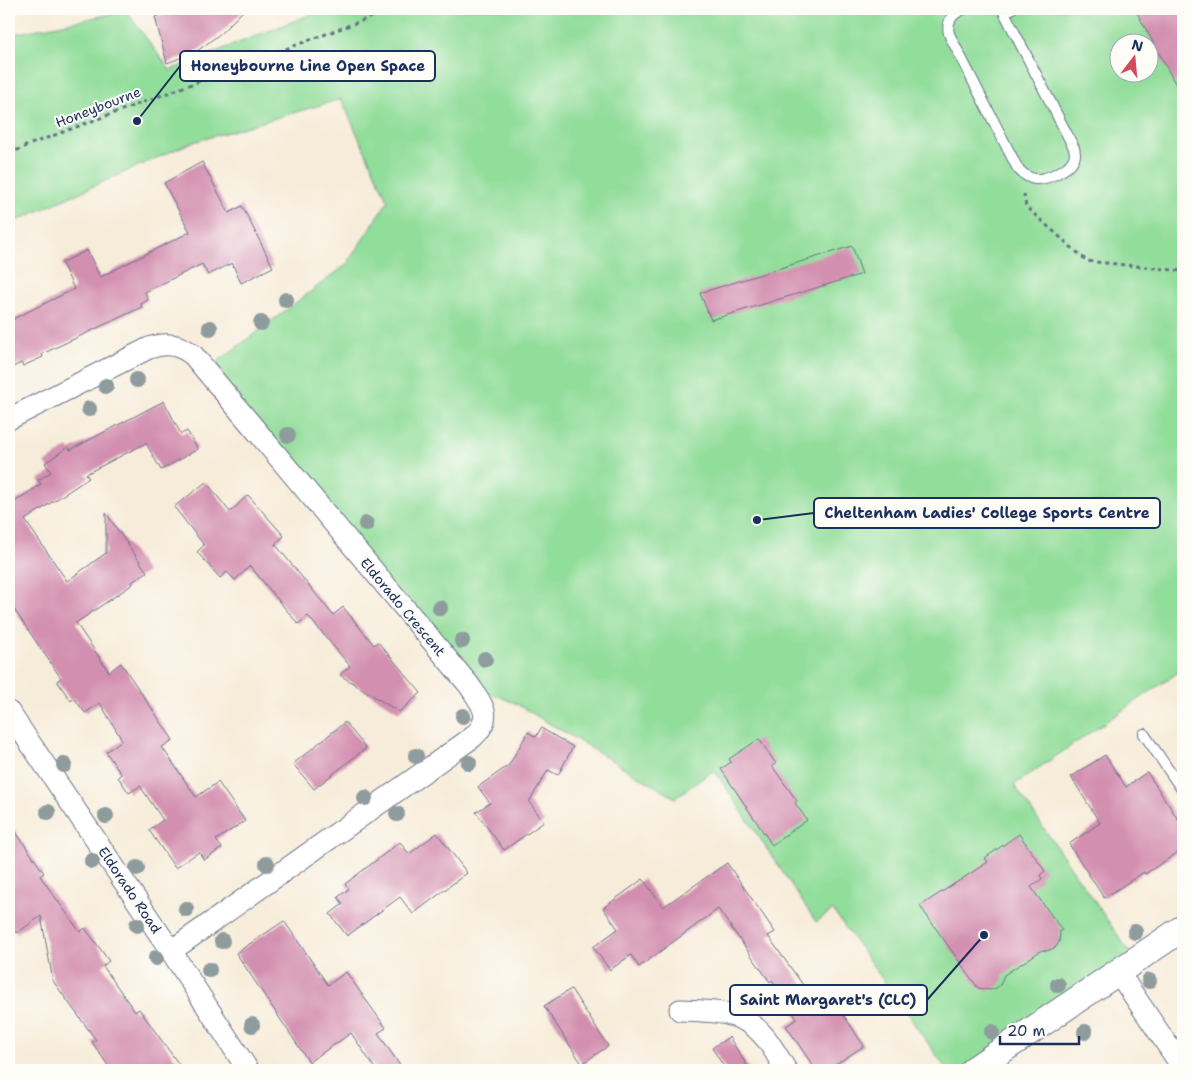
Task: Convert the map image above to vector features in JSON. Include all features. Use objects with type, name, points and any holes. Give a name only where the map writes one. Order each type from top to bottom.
[{"type":"street","name":"Eldorado Crescent","points":[[9,419],[149,348],[166,344],[184,348],[193,355],[469,686],[482,704],[485,712],[481,729],[473,737],[171,951]]},
{"type":"street","name":"Eldorado Road","points":[[9,712],[171,951],[248,1070]]},
{"type":"street","points":[[973,1070],[1183,928]]},
{"type":"street","points":[[1118,972],[1183,1068]]},
{"type":"street","points":[[680,1010],[718,1011],[740,1017],[763,1035],[786,1070]]},
{"type":"lane","points":[[964,9],[950,18],[947,26],[949,34],[1018,169],[1025,176],[1041,179],[1068,167],[1075,155],[1074,148],[1005,10]]},
{"type":"lane","points":[[1144,734],[1183,791]]},
{"type":"path","name":"Honeybourne","points":[[9,154],[393,9]]},
{"type":"path","points":[[1018,169],[1026,207],[1087,261],[1183,271]]},
{"type":"green space","points":[[324,9],[1183,9],[1183,669],[1014,785],[1135,960],[973,1070],[947,1070],[833,910],[816,922],[714,770],[675,798],[515,703],[469,685],[205,371],[346,265],[388,201],[341,99],[190,143],[9,224],[9,35],[126,11],[170,70]]},
{"type":"building","points":[[175,9],[245,9],[221,33],[196,52],[167,63],[155,17]]},
{"type":"building","points":[[1135,9],[1183,9],[1183,98],[1160,55],[1160,32],[1147,32]]},
{"type":"building","points":[[202,162],[229,213],[242,206],[273,267],[241,283],[232,263],[208,275],[202,264],[145,292],[148,300],[141,304],[142,307],[42,354],[43,357],[23,366],[21,363],[9,369],[9,321],[74,289],[62,263],[87,250],[100,277],[190,232],[164,183]]},
{"type":"building","points":[[852,246],[862,274],[711,320],[700,293]]},
{"type":"building","points":[[164,401],[181,434],[187,431],[198,449],[161,470],[146,443],[86,474],[89,478],[25,520],[67,581],[106,553],[106,513],[147,572],[132,582],[133,584],[76,623],[109,672],[121,663],[173,740],[162,747],[196,797],[218,782],[245,821],[216,840],[222,848],[204,860],[199,852],[175,868],[149,830],[163,820],[140,786],[129,793],[118,777],[121,774],[106,752],[122,740],[100,703],[85,713],[74,698],[71,701],[57,681],[61,678],[9,602],[9,497],[13,503],[41,484],[38,480],[51,472],[45,463],[68,447],[70,450]]},
{"type":"building","points":[[206,482],[230,512],[248,495],[284,536],[275,544],[333,615],[343,607],[374,645],[378,642],[421,693],[399,712],[340,675],[350,666],[308,616],[298,624],[250,566],[235,580],[227,572],[220,578],[197,552],[204,545],[174,507]]},
{"type":"building","points":[[345,722],[366,748],[314,789],[293,764]]},
{"type":"building","points":[[541,728],[573,747],[558,775],[548,770],[529,802],[544,822],[504,850],[476,812],[490,803],[478,787],[509,765],[528,732],[536,737]]},
{"type":"building","points":[[759,739],[776,764],[772,766],[797,801],[795,803],[807,820],[772,845],[721,769],[731,762],[729,759]]},
{"type":"building","points":[[1105,755],[1126,787],[1147,772],[1183,827],[1183,849],[1104,898],[1069,844],[1100,823],[1071,777]]},
{"type":"building","points":[[9,822],[44,873],[40,876],[80,932],[85,928],[109,961],[103,966],[135,1012],[139,1009],[183,1070],[111,1070],[92,1042],[96,1040],[53,981],[41,916],[17,933],[9,922]]},
{"type":"building","points":[[437,833],[467,873],[413,914],[400,897],[347,936],[330,914],[343,904],[338,897],[349,889],[345,884],[400,842],[409,854]]},
{"type":"building","points":[[1019,834],[1045,871],[1040,875],[1042,879],[1031,887],[1062,930],[1059,932],[1059,942],[1056,947],[1047,951],[1042,950],[1004,975],[1000,985],[996,988],[990,990],[978,988],[920,906],[988,862],[985,858]]},
{"type":"building","points":[[727,863],[775,932],[768,936],[808,992],[818,1005],[831,996],[864,1046],[827,1070],[816,1070],[786,1026],[797,1019],[772,980],[770,982],[718,909],[639,967],[631,955],[610,970],[593,947],[618,929],[603,908],[643,879],[663,907]]},
{"type":"building","points":[[284,921],[328,985],[346,972],[386,1028],[378,1033],[403,1070],[376,1070],[351,1033],[309,1062],[236,953]]},
{"type":"building","points":[[571,989],[608,1046],[582,1064],[544,1006]]},
{"type":"building","points":[[729,1037],[750,1070],[726,1070],[712,1048]]},
{"type":"place","name":"Honeybourne Line Open Space","points":[[137,121]]},
{"type":"place","name":"Cheltenham Ladies' College Sports Centre","points":[[757,520]]},
{"type":"place","name":"Saint Margaret's (CLC)","points":[[984,935]]}]
